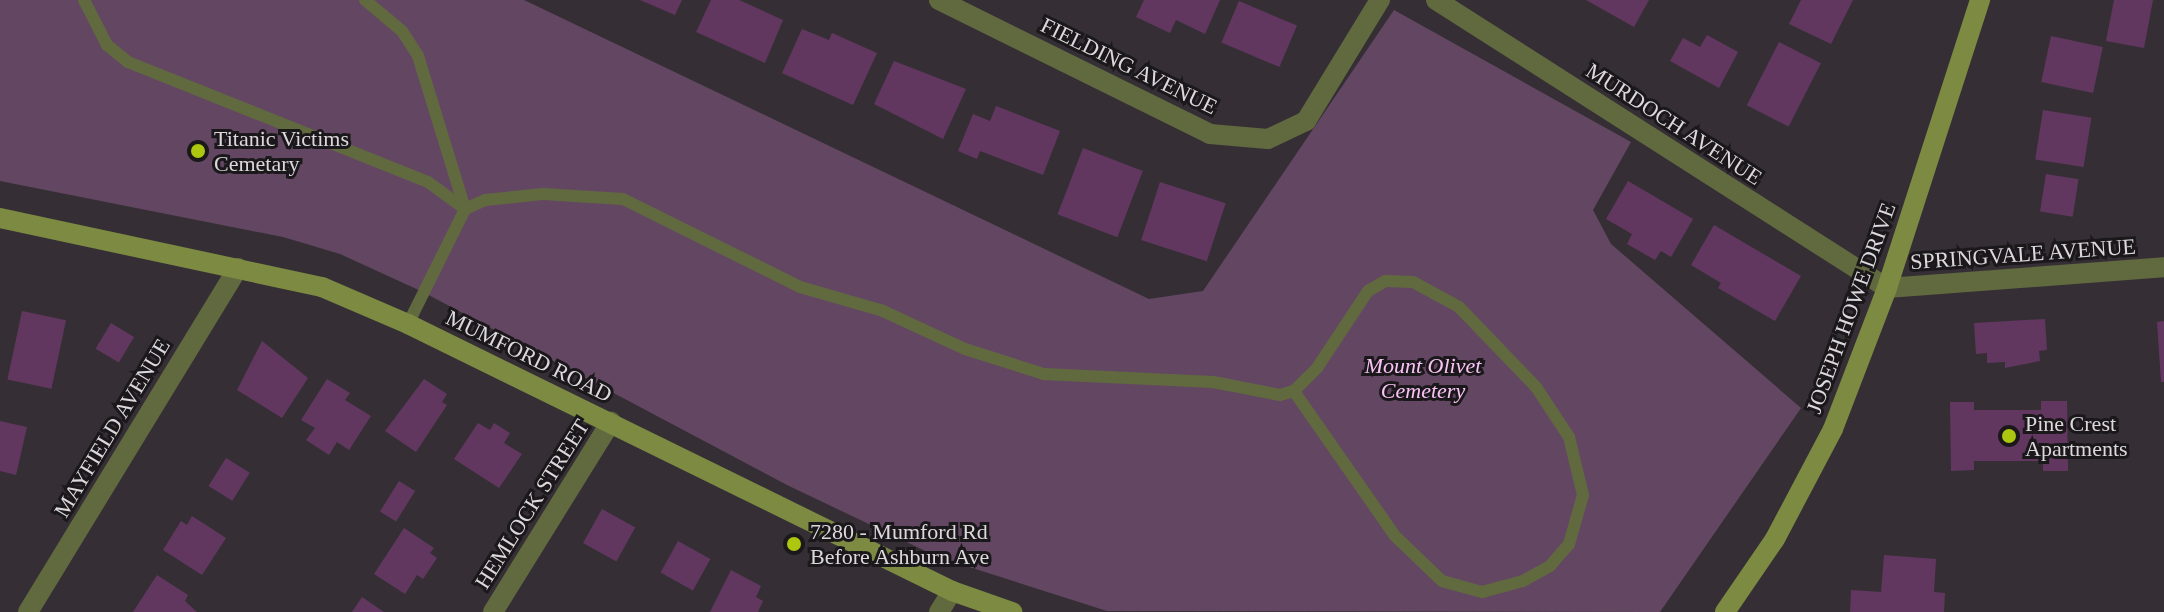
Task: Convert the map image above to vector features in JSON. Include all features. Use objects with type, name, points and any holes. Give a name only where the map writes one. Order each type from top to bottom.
[{"type":"street","name":"FIELDING AVENUE","points":[[939,0],[1210,134],[1268,139],[1306,121],[1380,0]]},
{"type":"street","name":"MURDOCH AVENUE","points":[[1436,0],[1887,288]]},
{"type":"street","name":"JOSEPH HOWE DRIVE","points":[[1725,612],[1775,539],[1833,429],[1887,288],[1980,0]]},
{"type":"street","name":"MUMFORD ROAD","points":[[0,218],[322,287],[408,324],[952,591],[1012,612]]},
{"type":"street","name":"SPRINGVALE AVENUE","points":[[1887,288],[2164,267]]},
{"type":"street","name":"MAYFIELD AVENUE","points":[[28,612],[238,268]]},
{"type":"street","name":"HEMLOCK STREET","points":[[493,612],[611,422]]},
{"type":"street","points":[[939,612],[952,591]]},
{"type":"lane","points":[[84,0],[107,45],[128,62],[428,182],[465,209]]},
{"type":"lane","points":[[365,0],[402,31],[418,56],[465,209]]},
{"type":"lane","points":[[408,324],[465,209],[485,200],[543,194],[623,199],[800,287],[883,311],[965,349],[1044,374],[1213,382],[1280,395],[1294,391],[1317,368],[1368,291],[1385,281],[1413,282],[1437,292],[1459,307],[1536,387],[1569,437],[1583,495],[1569,544],[1550,566],[1523,581],[1482,592],[1442,581],[1395,536],[1294,391]]},
{"type":"green space","name":"Mount Olivet Cemetery","points":[[0,0],[524,0],[1149,299],[1203,291],[1394,10],[1631,142],[1593,210],[1611,244],[1801,408],[1660,612],[1107,611],[938,557],[787,485],[423,292],[340,254],[283,237],[0,181]]},
{"type":"building","points":[[640,0],[682,0],[675,15]]},
{"type":"building","points":[[711,0],[739,0],[783,20],[765,63],[696,32]]},
{"type":"building","points":[[1144,0],[1220,0],[1205,34],[1176,20],[1170,33],[1136,17]]},
{"type":"building","points":[[1586,0],[1649,0],[1634,27]]},
{"type":"building","points":[[1801,0],[1853,0],[1831,44],[1789,24]]},
{"type":"building","points":[[2114,0],[2153,0],[2144,48],[2106,41]]},
{"type":"building","points":[[1239,1],[1297,26],[1279,67],[1221,42]]},
{"type":"building","points":[[802,29],[829,40],[832,33],[877,53],[853,105],[782,73]]},
{"type":"building","points":[[1707,35],[1738,52],[1719,88],[1670,61],[1683,38],[1700,47]]},
{"type":"building","points":[[2051,36],[2103,47],[2093,93],[2041,82]]},
{"type":"building","points":[[1779,42],[1821,63],[1789,127],[1747,105]]},
{"type":"building","points":[[894,61],[966,89],[943,139],[874,104]]},
{"type":"building","points":[[996,106],[1060,131],[1043,175],[980,151],[977,159],[958,151],[973,114],[990,121]]},
{"type":"building","points":[[2043,110],[2091,118],[2084,167],[2035,159]]},
{"type":"building","points":[[1083,148],[1143,171],[1117,237],[1058,214]]},
{"type":"building","points":[[2046,174],[2079,179],[2073,217],[2040,212]]},
{"type":"building","points":[[1628,181],[1693,219],[1671,257],[1661,251],[1655,260],[1627,244],[1632,234],[1606,219]]},
{"type":"building","points":[[1160,182],[1226,203],[1207,261],[1141,240]]},
{"type":"building","points":[[1714,225],[1801,276],[1775,321],[1718,288],[1721,283],[1691,265]]},
{"type":"building","points":[[22,311],[66,320],[51,389],[7,379]]},
{"type":"building","points":[[2045,319],[2047,350],[2039,351],[2040,361],[2005,368],[2005,362],[1987,363],[1987,353],[1976,354],[1974,323]]},
{"type":"building","points":[[2164,321],[2164,382],[2161,382],[2157,322]]},
{"type":"building","points":[[111,323],[134,337],[119,363],[96,349]]},
{"type":"building","points":[[262,341],[308,378],[282,418],[237,390]]},
{"type":"building","points":[[327,379],[350,393],[345,400],[371,416],[349,450],[337,442],[329,455],[306,440],[315,428],[301,420]]},
{"type":"building","points":[[424,379],[447,394],[442,402],[447,405],[416,452],[385,431]]},
{"type":"building","name":"Pine Crest Apartments","points":[[2041,401],[2067,401],[2068,471],[2043,471],[2043,461],[1974,461],[1974,470],[1951,471],[1950,402],[1974,402],[1974,410],[2041,410]]},
{"type":"building","points":[[0,421],[27,427],[16,475],[0,471]]},
{"type":"building","points":[[478,423],[490,430],[494,423],[510,433],[504,443],[522,454],[499,488],[454,459]]},
{"type":"building","points":[[226,458],[250,473],[232,501],[209,486]]},
{"type":"building","points":[[399,481],[415,491],[396,522],[380,512]]},
{"type":"building","points":[[602,509],[635,527],[616,562],[583,543]]},
{"type":"building","points":[[192,516],[226,538],[202,575],[163,550],[181,521],[187,525]]},
{"type":"building","points":[[404,528],[434,548],[430,553],[437,558],[423,579],[417,575],[405,594],[374,574]]},
{"type":"building","points":[[678,541],[710,559],[693,590],[661,572]]},
{"type":"building","points":[[1884,555],[1936,559],[1934,592],[1945,593],[1944,612],[1850,612],[1851,590],[1881,592]]},
{"type":"building","points":[[731,570],[761,586],[756,597],[763,601],[758,612],[710,612]]},
{"type":"building","points":[[157,575],[188,595],[185,601],[197,612],[133,612]]},
{"type":"building","points":[[362,597],[384,612],[352,612]]},
{"type":"place","name":"Titanic Victims Cemetary","points":[[198,151]]},
{"type":"place","name":"Pine Crest Apartments","points":[[2009,436]]},
{"type":"place","name":"7280 - Mumford Rd Before Ashburn Ave","points":[[794,544]]}]
